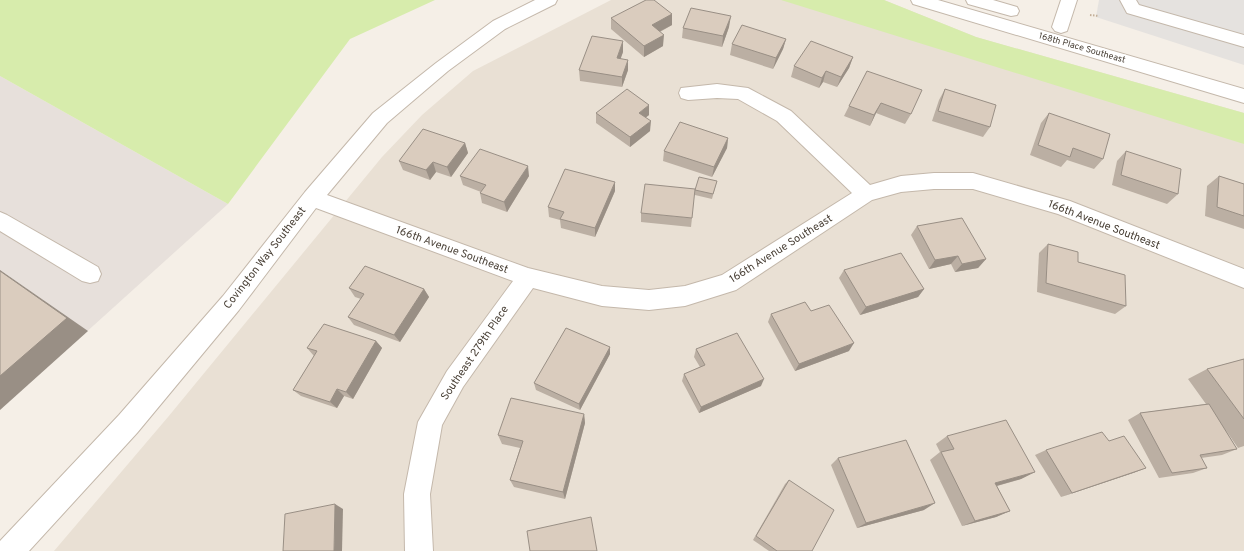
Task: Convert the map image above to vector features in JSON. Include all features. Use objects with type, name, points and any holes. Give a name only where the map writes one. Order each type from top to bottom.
[{"type":"street","name":"Covington Way Southeast","points":[[8,546],[128,424],[232,303],[312,198],[380,118],[442,67],[498,25],[549,0]]},
{"type":"street","name":"168th Place Southeast","points":[[919,0],[1244,96]]},
{"type":"street","name":"168th Place Southeast","points":[[974,0],[1244,80]]},
{"type":"street","points":[[1061,27],[1068,0]]},
{"type":"street","points":[[1128,0],[1133,8],[1244,41]]},
{"type":"street","points":[[688,93],[717,91],[741,93],[784,116],[866,194]]},
{"type":"street","name":"166th Avenue Southeast","points":[[312,198],[528,277],[602,296],[649,300],[685,296],[728,283],[866,194],[901,184],[934,181],[973,181],[1063,208],[1244,279]]},
{"type":"street","points":[[0,221],[90,274]]},
{"type":"street","name":"Southeast 279th Place","points":[[419,551],[417,494],[430,422],[455,379],[528,277]]},
{"type":"path","points":[[1090,15],[1099,16]]},
{"type":"shaded area","points":[[611,0],[884,0],[976,37],[1244,113],[1244,551],[54,551],[168,417],[382,157],[422,115],[473,71]]},
{"type":"shaded area","points":[[1099,0],[1244,0],[1244,65],[1096,17]]},
{"type":"shaded area","points":[[0,76],[228,204],[0,410]]},
{"type":"green space","points":[[0,0],[435,0],[350,39],[228,204],[0,76]]},
{"type":"green space","points":[[781,0],[884,0],[976,37],[1244,113],[1244,144]]},
{"type":"building","points":[[646,0],[654,0],[672,14],[652,25],[664,35],[644,46],[611,18]]},
{"type":"building","points":[[691,8],[731,16],[723,36],[683,28]]},
{"type":"building","points":[[742,25],[786,39],[776,58],[732,44]]},
{"type":"building","points":[[592,36],[623,41],[617,58],[628,60],[622,77],[579,70]]},
{"type":"building","points":[[811,41],[853,57],[841,77],[826,71],[822,78],[794,66]]},
{"type":"building","points":[[867,71],[922,90],[911,114],[881,103],[874,115],[849,106]]},
{"type":"building","points":[[627,89],[649,105],[639,113],[651,121],[630,137],[596,113]]},
{"type":"building","points":[[945,89],[996,105],[990,127],[938,111]]},
{"type":"building","points":[[1049,113],[1110,134],[1103,159],[1073,148],[1070,157],[1038,145]]},
{"type":"building","points":[[680,122],[728,138],[714,167],[664,151]]},
{"type":"building","points":[[423,129],[465,143],[447,167],[433,162],[426,170],[399,161]]},
{"type":"building","points":[[480,149],[528,166],[504,202],[480,193],[486,185],[460,176]]},
{"type":"building","points":[[1126,151],[1181,169],[1178,194],[1121,175]]},
{"type":"building","points":[[565,169],[615,182],[595,228],[560,219],[564,212],[548,207]]},
{"type":"building","points":[[1219,176],[1244,184],[1244,216],[1217,207]]},
{"type":"building","points":[[699,177],[717,181],[713,194],[695,190]]},
{"type":"building","points":[[645,184],[695,189],[692,218],[641,213]]},
{"type":"building","points":[[962,218],[986,259],[962,264],[958,256],[935,260],[917,226]]},
{"type":"building","points":[[1048,244],[1078,252],[1078,262],[1125,275],[1126,306],[1046,283]]},
{"type":"building","points":[[901,253],[924,289],[866,307],[844,270]]},
{"type":"building","points":[[365,266],[424,289],[394,335],[348,317],[364,294],[349,288]]},
{"type":"building","points":[[0,271],[67,318],[0,376]]},
{"type":"building","points":[[805,302],[811,311],[829,305],[854,343],[799,364],[771,314]]},
{"type":"building","points":[[324,324],[376,341],[346,392],[337,389],[330,402],[293,390],[317,351],[307,348]]},
{"type":"building","points":[[566,328],[610,347],[579,404],[534,383]]},
{"type":"building","points":[[737,333],[764,379],[701,407],[684,374],[705,365],[696,349]]},
{"type":"building","points":[[1244,359],[1244,419],[1207,369]]},
{"type":"building","points":[[511,398],[584,414],[563,492],[510,480],[523,441],[498,435]]},
{"type":"building","points":[[1209,404],[1237,449],[1200,455],[1207,468],[1172,473],[1140,413]]},
{"type":"building","points":[[1006,420],[1035,472],[995,483],[1010,511],[975,521],[941,452],[954,449],[947,436]]},
{"type":"building","points":[[1102,432],[1109,441],[1124,436],[1146,468],[1072,493],[1046,450]]},
{"type":"building","points":[[906,440],[935,503],[866,523],[838,458]]},
{"type":"building","points":[[789,480],[834,510],[812,551],[777,551],[756,536]]},
{"type":"building","points":[[335,504],[334,551],[283,551],[285,514]]},
{"type":"building","points":[[591,517],[597,551],[530,551],[527,531]]}]
